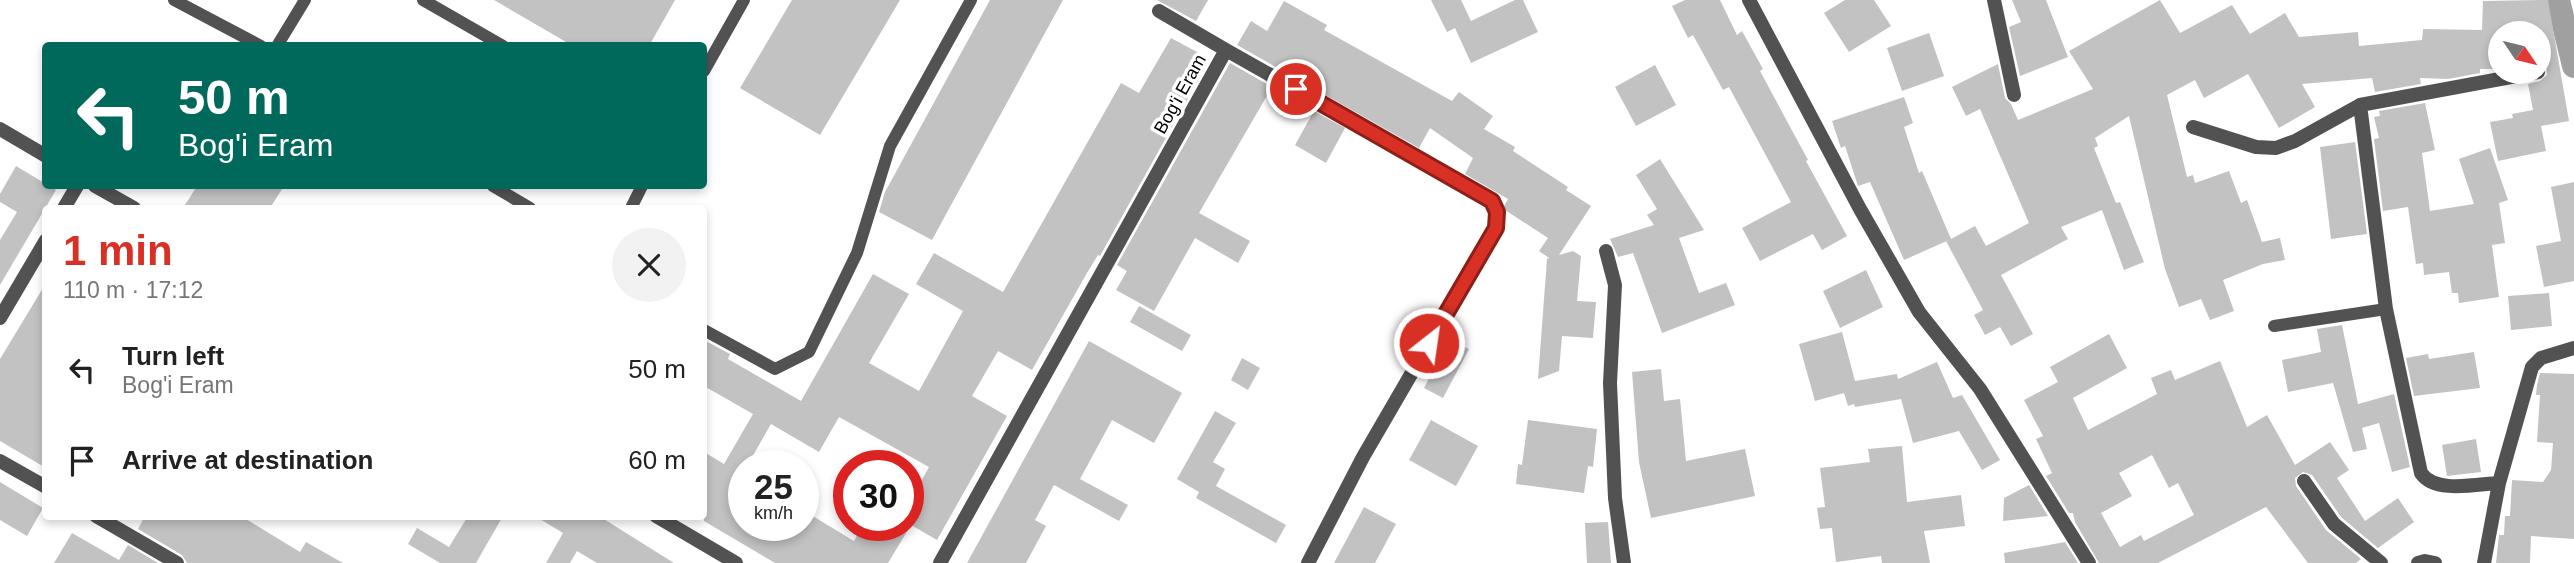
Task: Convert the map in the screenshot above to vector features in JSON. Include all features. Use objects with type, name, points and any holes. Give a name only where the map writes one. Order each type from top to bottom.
[{"type":"street","points":[[1749,0],[1860,209],[1919,312],[1980,389],[2089,563]]},
{"type":"street","points":[[1994,0],[2014,94]]},
{"type":"street","points":[[1159,11],[1226,50]]},
{"type":"street","name":"Bog'i Eram","points":[[940,563],[1226,50],[1483,195],[1492,201],[1497,212],[1496,228],[1363,457],[1308,563]]},
{"type":"street","points":[[2193,127],[2256,147],[2276,148],[2295,141],[2360,105],[2488,81]]},
{"type":"street","points":[[2360,105],[2386,309],[2421,473],[2425,480],[2441,485],[2499,483]]},
{"type":"street","points":[[0,129],[42,154]]},
{"type":"street","points":[[66,205],[75,189]]},
{"type":"street","points":[[100,189],[129,205]]},
{"type":"street","points":[[0,318],[42,247]]},
{"type":"street","points":[[1606,251],[1615,285],[1610,383],[1615,498],[1625,563]]},
{"type":"street","points":[[2484,563],[2499,483],[2532,367],[2541,358],[2574,348]]},
{"type":"street","points":[[0,461],[42,485]]},
{"type":"street","points":[[2304,481],[2334,524],[2381,563]]},
{"type":"street","points":[[103,520],[177,563]]},
{"type":"street","points":[[663,520],[736,563]]},
{"type":"street","points":[[2418,563],[2435,563]]},
{"type":"lane","points":[[174,0],[253,42]]},
{"type":"lane","points":[[279,42],[305,0]]},
{"type":"lane","points":[[423,0],[496,42]]},
{"type":"lane","points":[[707,66],[744,0]]},
{"type":"lane","points":[[707,332],[775,369],[809,352],[857,253],[890,146],[971,0]]},
{"type":"lane","points":[[498,189],[525,205]]},
{"type":"lane","points":[[632,205],[640,189]]},
{"type":"lane","points":[[2274,326],[2386,309]]},
{"type":"building","points":[[494,0],[675,0],[651,42],[566,42]]},
{"type":"building","points":[[792,0],[900,0],[820,135],[740,88]]},
{"type":"building","points":[[990,0],[1063,0],[932,240],[879,212],[885,192]]},
{"type":"building","points":[[1157,0],[1208,0],[1196,21]]},
{"type":"building","points":[[1431,0],[1461,0],[1471,21],[1515,0],[1523,0],[1538,32],[1471,63],[1455,28],[1447,32]]},
{"type":"building","points":[[1685,0],[1720,0],[1737,35],[1742,31],[1763,69],[1760,71],[1808,160],[1806,161],[1847,236],[1822,250],[1813,234],[1760,261],[1742,228],[1791,202],[1729,87],[1723,90],[1693,35],[1688,38],[1672,6]]},
{"type":"building","points":[[1845,0],[1874,0],[1891,26],[1849,52],[1824,13]]},
{"type":"building","points":[[2012,0],[2046,0],[2068,57],[2020,76],[2009,27],[2021,22]]},
{"type":"building","points":[[2160,0],[2180,33],[2232,5],[2250,34],[2285,13],[2299,37],[2358,32],[2359,46],[2422,40],[2423,29],[2482,30],[2483,1],[2548,0],[2552,21],[2488,21],[2488,69],[2480,69],[2480,73],[2448,79],[2420,78],[2421,84],[2375,92],[2372,78],[2302,84],[2315,107],[2279,128],[2248,74],[2204,98],[2195,80],[2167,95],[2187,177],[2193,175],[2195,183],[2229,171],[2241,203],[2247,200],[2262,242],[2280,238],[2285,260],[2263,264],[2223,280],[2234,311],[2210,320],[2201,299],[2179,307],[2165,269],[2129,116],[2095,138],[2098,146],[2094,148],[2116,203],[2120,202],[2144,262],[2124,270],[2102,210],[2061,227],[2068,239],[2001,275],[2033,334],[2011,346],[2000,327],[1985,335],[1974,315],[1983,310],[1946,241],[1904,260],[1870,182],[1858,186],[1845,146],[1841,148],[1832,121],[1904,97],[1913,123],[1904,127],[1919,173],[1922,171],[1951,239],[1975,226],[1986,246],[2029,223],[1980,109],[1966,116],[1952,87],[1998,64],[2005,98],[2011,104],[2018,120],[2093,89],[2069,51]]},
{"type":"building","points":[[1284,1],[1327,25],[1324,30],[1452,101],[1459,92],[1493,116],[1484,129],[1515,147],[1513,151],[1568,187],[1566,190],[1591,206],[1559,255],[1573,251],[1581,256],[1577,301],[1596,302],[1593,338],[1562,336],[1559,371],[1538,379],[1549,258],[1539,251],[1548,238],[1505,210],[1508,199],[1465,174],[1473,158],[1430,128],[1419,148],[1237,45],[1251,21],[1267,31]]},
{"type":"building","points":[[2552,23],[2569,121],[2541,126],[2546,151],[2498,161],[2490,122],[2513,118],[2512,114],[2533,110],[2528,84],[2552,84]]},
{"type":"building","points":[[1929,33],[1944,76],[1902,91],[1887,48]]},
{"type":"building","points":[[1171,38],[1210,59],[1100,256],[1098,255],[1087,273],[1032,370],[998,351],[972,396],[1007,416],[937,540],[924,532],[924,476],[929,467],[924,464],[924,450],[898,450],[839,417],[819,452],[771,424],[756,450],[732,450],[753,414],[707,388],[707,342],[730,354],[728,359],[801,401],[873,274],[909,294],[869,363],[919,391],[963,311],[916,284],[934,253],[1003,292],[1121,83],[1139,93]]},
{"type":"building","points":[[1230,63],[1272,87],[1199,213],[1250,241],[1238,263],[1195,238],[1154,311],[1116,290],[1127,271],[1117,265]]},
{"type":"building","points":[[1655,65],[1676,105],[1636,126],[1615,87]]},
{"type":"building","points":[[2425,103],[2435,150],[2422,153],[2430,211],[2474,204],[2459,159],[2490,148],[2508,200],[2499,203],[2505,243],[2492,245],[2499,297],[2459,303],[2458,293],[2452,293],[2449,272],[2424,275],[2423,263],[2416,264],[2408,207],[2383,211],[2374,139],[2379,138],[2374,117],[2380,116],[2379,111]]},
{"type":"building","points":[[1314,111],[1345,128],[1326,163],[1295,145]]},
{"type":"building","points":[[2355,142],[2367,234],[2331,239],[2320,147]]},
{"type":"building","points":[[1660,159],[1704,230],[1679,238],[1699,293],[1726,283],[1735,305],[1662,333],[1633,253],[1618,257],[1610,239],[1654,225],[1647,215],[1657,209],[1636,175]]},
{"type":"building","points":[[16,166],[42,182],[42,189],[56,190],[47,205],[42,205],[42,214],[0,285],[0,240],[17,212],[0,202],[0,194]]},
{"type":"building","points":[[2574,182],[2574,281],[2544,287],[2536,246],[2561,241],[2551,187]]},
{"type":"building","points":[[195,189],[282,189],[272,205],[185,205]]},
{"type":"building","points":[[1866,270],[1883,307],[1840,328],[1823,291]]},
{"type":"building","points":[[42,290],[42,466],[0,441],[0,359]]},
{"type":"building","points":[[2549,293],[2552,326],[2511,330],[2508,296]]},
{"type":"building","points":[[1139,306],[1191,335],[1182,351],[1130,322]]},
{"type":"building","points":[[2342,325],[2358,404],[2394,394],[2410,467],[2392,472],[2379,423],[2362,428],[2367,449],[2353,452],[2333,383],[2288,392],[2282,360],[2321,352],[2317,329]]},
{"type":"building","points":[[1842,332],[1855,381],[1897,374],[1898,379],[1937,362],[1953,398],[1962,395],[2000,460],[1982,470],[1959,431],[1913,443],[1901,399],[1855,407],[1854,404],[1848,406],[1844,393],[1815,401],[1799,344]]},
{"type":"building","points":[[2109,334],[2127,368],[2073,398],[2088,430],[2157,394],[2151,378],[2171,370],[2175,380],[2220,361],[2247,427],[2267,415],[2295,465],[2330,442],[2349,470],[2337,478],[2365,521],[2398,498],[2414,522],[2378,548],[2341,517],[2312,475],[2303,472],[2295,478],[2296,486],[2326,530],[2361,559],[2356,563],[2308,563],[2266,507],[2158,563],[2099,563],[2075,522],[2073,513],[2069,513],[2046,476],[2052,473],[2036,439],[2043,436],[2024,400],[2058,382],[2050,367]],"holes":[[[2152,455],[2169,488],[2178,483],[2194,515],[2144,541],[2141,535],[2120,547],[2101,513],[2132,496],[2119,473]]]},
{"type":"building","points":[[1450,339],[1469,349],[1443,398],[1424,388]]},
{"type":"building","points":[[1089,341],[1182,393],[1154,443],[1112,420],[1080,479],[1128,505],[1119,521],[1054,485],[1035,520],[1046,526],[1026,563],[967,563]]},
{"type":"building","points":[[2474,352],[2480,388],[2414,396],[2406,358],[2428,354],[2429,359]]},
{"type":"building","points":[[1242,358],[1260,368],[1248,390],[1231,380]]},
{"type":"building","points":[[1661,369],[1664,401],[1680,399],[1686,461],[1745,449],[1755,496],[1651,518],[1639,462],[1632,372]]},
{"type":"building","points":[[2540,373],[2574,374],[2574,539],[2531,536],[2530,563],[2496,563],[2499,535],[2504,535],[2505,516],[2510,516],[2512,480],[2543,482],[2551,470],[2553,443],[2537,442],[2540,395],[2536,395]]},
{"type":"building","points":[[1215,411],[1236,423],[1213,462],[1225,469],[1216,486],[1286,525],[1276,543],[1196,498],[1199,492],[1177,479]]},
{"type":"building","points":[[1431,420],[1478,446],[1456,486],[1409,460]]},
{"type":"building","points":[[1528,420],[1597,429],[1593,467],[1588,466],[1584,493],[1516,484],[1518,464],[1522,465]]},
{"type":"building","points":[[2476,439],[2481,472],[2447,476],[2442,445]]},
{"type":"building","points":[[1902,446],[1907,502],[1961,495],[1965,526],[1924,531],[1930,563],[1882,563],[1881,556],[1836,562],[1832,528],[1820,529],[1817,508],[1825,507],[1820,468],[1870,462],[1868,449]]},
{"type":"building","points":[[707,454],[724,464],[728,457],[728,535],[704,521],[707,520]]},
{"type":"building","points":[[0,482],[42,507],[27,536],[0,520]]},
{"type":"building","points":[[2029,485],[2048,516],[2003,521],[2004,498]]},
{"type":"building","points":[[1364,507],[1396,524],[1375,563],[1334,563]]},
{"type":"building","points":[[143,520],[248,520],[300,552],[306,542],[343,563],[187,563],[182,555],[138,529]]},
{"type":"building","points":[[466,520],[501,520],[476,563],[440,563],[408,544],[417,528],[449,547]]},
{"type":"building","points":[[542,520],[605,520],[674,563],[597,563],[577,551],[570,563],[546,563],[563,533]]},
{"type":"building","points":[[819,520],[833,528],[833,541],[901,541],[888,563],[775,563],[738,541],[819,541]]},
{"type":"building","points":[[1608,522],[1611,563],[1587,563],[1585,523]]},
{"type":"building","points":[[72,533],[119,560],[128,545],[158,563],[54,563]]},
{"type":"building","points":[[2065,542],[2078,563],[2005,563],[2004,553]]},
{"type":"waterway","points":[[2558,0],[2574,66]]},
{"type":"route","points":[[1296,89],[1492,201],[1497,212],[1496,228],[1429,343]]}]
